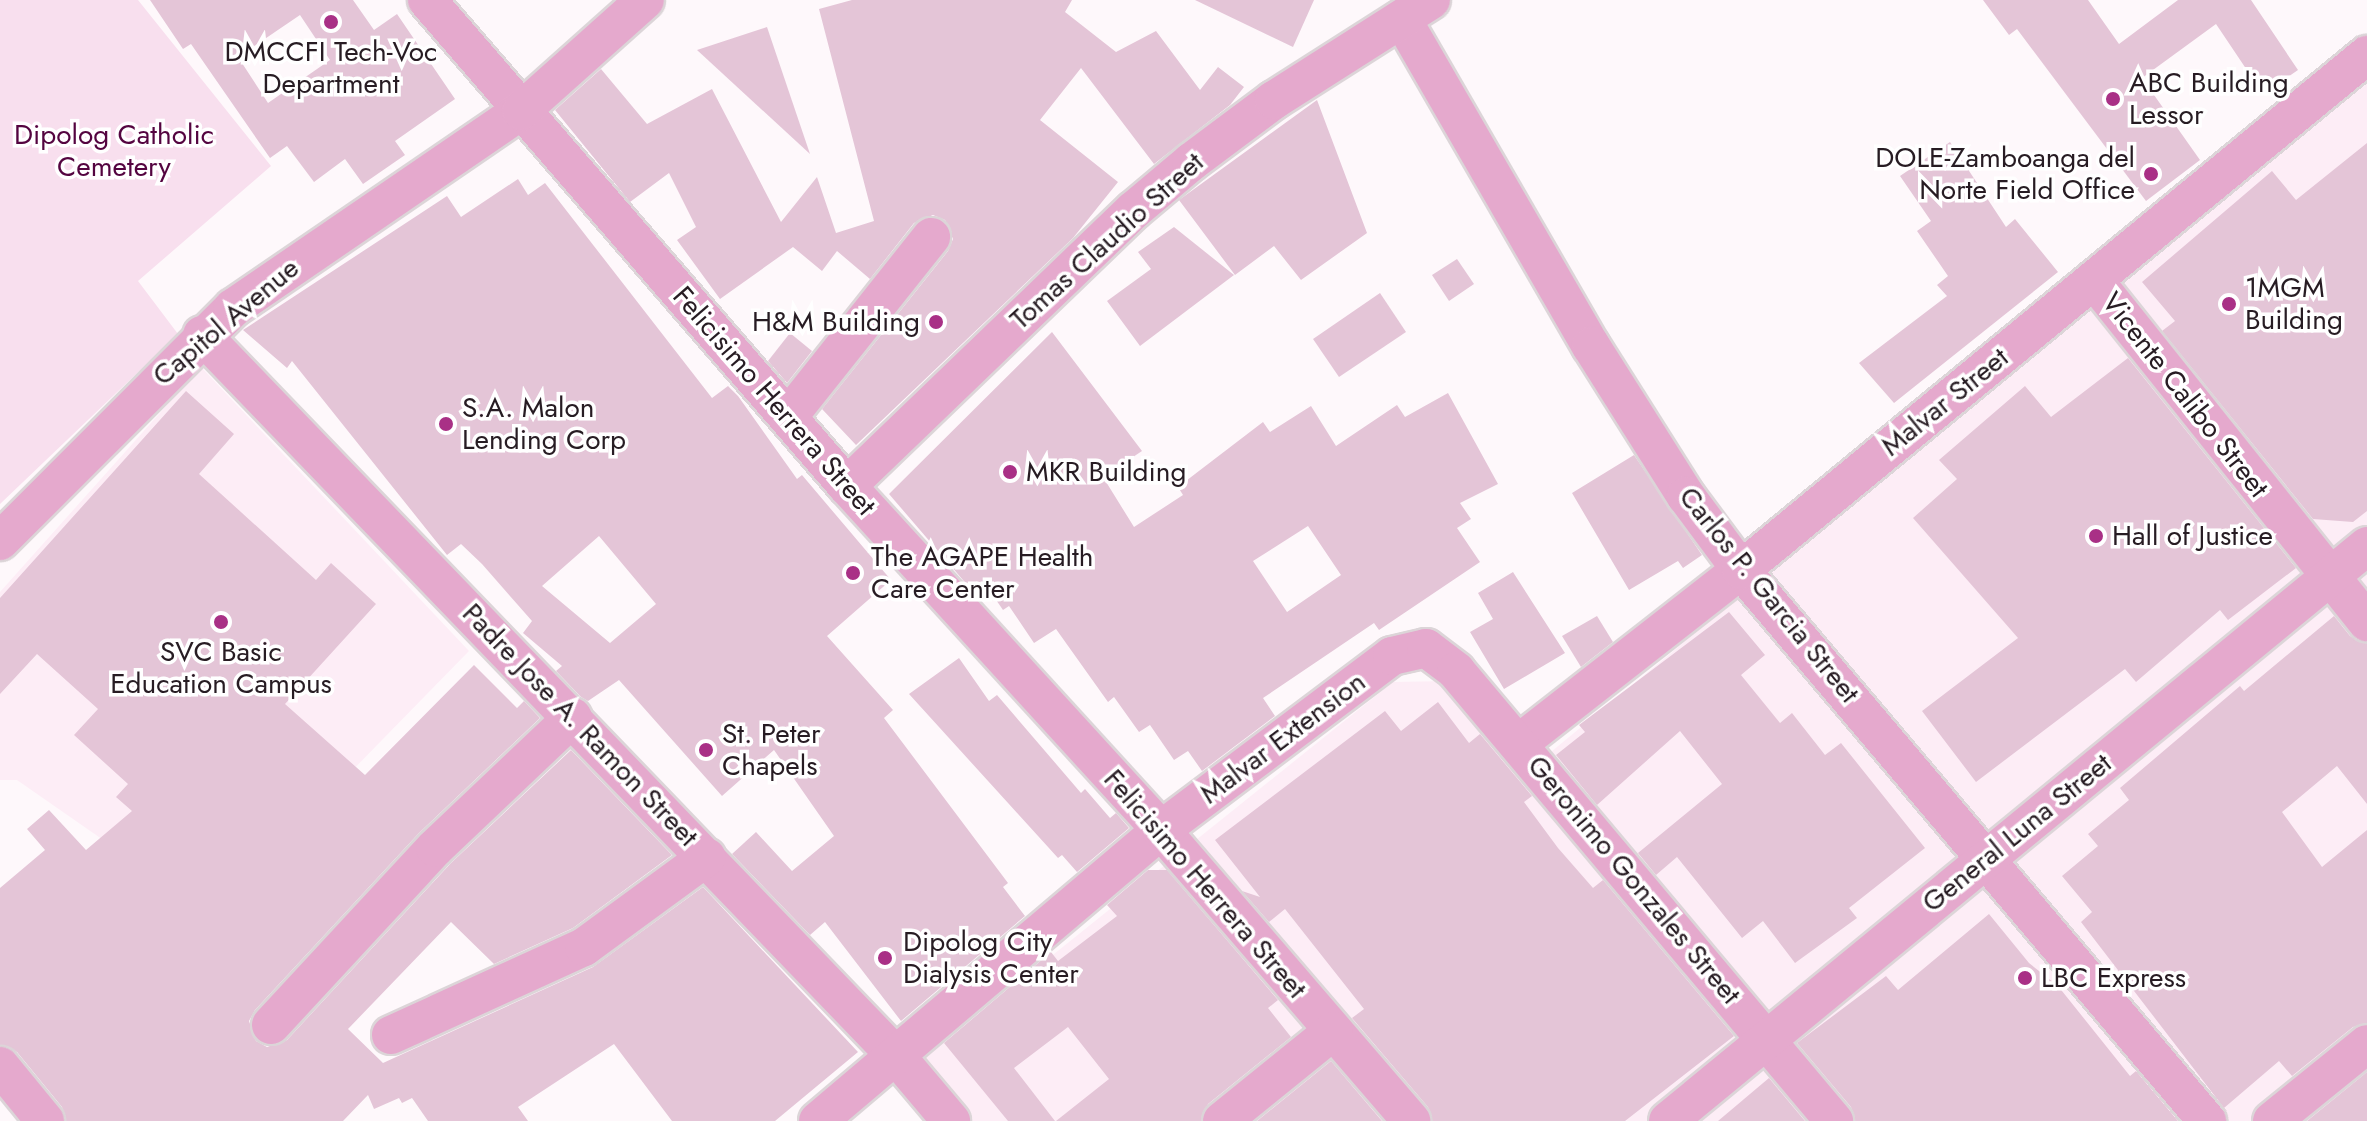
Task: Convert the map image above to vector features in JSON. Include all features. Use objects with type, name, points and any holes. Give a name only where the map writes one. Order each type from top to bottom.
[{"type":"street","name":"Felicisimo Herrera Street","points":[[427,0],[847,486],[1161,830],[1411,1121]]},
{"type":"street","name":"Capitol Avenue","points":[[0,541],[202,335],[272,278],[521,111],[645,0]]},
{"type":"street","name":"Tomas Claudio Street","points":[[847,486],[1134,210],[1274,100],[1416,10]]},
{"type":"street","name":"Carlos P. Garcia Street","points":[[1416,10],[1644,432],[1741,570],[1988,858],[2207,1121]]},
{"type":"street","name":"Malvar Street","points":[[1518,744],[1741,570],[2367,55]]},
{"type":"street","points":[[788,417],[931,237]]},
{"type":"street","name":"Vicente Calibo Street","points":[[2094,280],[2367,622]]},
{"type":"street","name":"Padre Jose A. Ramon Street","points":[[202,335],[707,857],[897,1057],[951,1121]]},
{"type":"street","name":"General Luna Street","points":[[1668,1121],[2367,546]]},
{"type":"street","name":"Malvar Extension","points":[[818,1121],[1161,830],[1392,656],[1426,648]]},
{"type":"street","name":"Geronimo Gonzales Street","points":[[1426,648],[1444,658],[1834,1121]]},
{"type":"street","points":[[271,1025],[435,848],[573,717]]},
{"type":"street","points":[[391,1035],[584,947],[707,857]]},
{"type":"street","points":[[1222,1121],[1333,1031]]},
{"type":"street","points":[[2272,1121],[2367,1044]]},
{"type":"street","points":[[0,1066],[45,1121]]},
{"type":"shaded area","points":[[2367,80],[2367,1121],[967,1121],[918,1063],[1393,682],[1448,681],[1523,775]]},
{"type":"shaded area","name":"SVC Basic Education Campus","points":[[201,367],[469,651],[211,915],[17,780],[0,780],[0,592]]},
{"type":"green space","name":"Dipolog Catholic Cemetery","points":[[0,0],[138,0],[271,166],[138,281],[178,334],[0,504]]},
{"type":"building","points":[[150,0],[353,0],[374,30],[397,14],[455,99],[395,141],[405,155],[363,184],[345,159],[314,182],[287,146],[270,158],[191,44],[183,49]],"holes":[[[300,15],[330,60],[268,103],[238,57]]]},
{"type":"building","points":[[852,0],[1072,0],[1065,12],[1116,52],[1156,31],[1200,90],[1218,67],[1244,87],[1230,105],[1154,164],[1081,68],[1040,120],[1118,182],[1073,238],[856,445],[822,409],[948,251],[953,239],[945,220],[933,215],[914,223],[870,279],[837,251],[822,271],[793,247],[720,299],[677,240],[696,227],[669,173],[630,202],[555,110],[601,69],[647,124],[712,89],[781,222],[817,177],[836,233],[874,221],[819,9]]},
{"type":"building","points":[[1195,0],[1314,0],[1293,47]]},
{"type":"building","points":[[1983,0],[2088,0],[2119,44],[2178,0],[2251,0],[2298,70],[2263,94],[2216,24],[2142,78],[2200,160],[2146,201],[2017,29],[2009,35]]},
{"type":"building","points":[[767,27],[810,154],[697,50]]},
{"type":"building","points":[[1317,100],[1367,233],[1301,280],[1274,246],[1235,275],[1179,200]]},
{"type":"building","points":[[1950,142],[2006,227],[2015,219],[2058,272],[1894,403],[1859,363],[1947,296],[1937,285],[1948,276],[1917,231],[1931,221],[1900,176]]},
{"type":"building","points":[[2367,143],[2367,511],[2353,522],[2313,519],[2162,331],[2175,321],[2142,282],[2272,171],[2296,200]]},
{"type":"building","points":[[518,179],[528,195],[545,183],[712,398],[728,386],[738,396],[797,479],[802,475],[891,580],[827,636],[893,710],[884,718],[1008,883],[1003,887],[1025,916],[901,1021],[825,922],[810,935],[732,854],[756,832],[792,871],[834,836],[774,750],[722,796],[619,680],[588,701],[581,697],[556,671],[562,666],[523,633],[532,621],[482,564],[461,544],[447,555],[292,361],[287,368],[243,330],[447,196],[461,217]],"holes":[[[599,536],[656,604],[610,643],[542,586]]]},
{"type":"building","points":[[1174,227],[1234,275],[1140,346],[1107,301],[1151,269],[1138,252]]},
{"type":"building","points":[[1457,259],[1474,284],[1449,301],[1432,275]]},
{"type":"building","points":[[1380,293],[1406,332],[1339,377],[1313,339]]},
{"type":"building","points":[[1052,332],[1142,451],[1103,477],[1134,527],[1183,495],[1178,487],[1263,422],[1270,432],[1311,406],[1336,446],[1397,405],[1405,417],[1448,393],[1498,484],[1460,503],[1471,519],[1457,528],[1480,562],[1379,630],[1374,623],[1263,698],[1275,716],[1202,771],[1188,751],[1174,760],[1150,725],[1139,732],[1114,697],[1108,702],[1056,629],[1034,643],[1009,606],[1003,610],[992,594],[981,601],[889,494]],"holes":[[[1308,526],[1341,575],[1287,612],[1253,561]]]},
{"type":"building","points":[[790,333],[812,351],[787,383],[768,361]]},
{"type":"building","points":[[2128,358],[2296,568],[2228,620],[2220,610],[2136,682],[2125,669],[1976,782],[1922,711],[2018,638],[1913,518],[1957,479],[1939,460],[2025,386],[2051,417]]},
{"type":"building","points":[[186,391],[234,434],[199,474],[316,580],[331,563],[376,604],[285,704],[365,775],[474,665],[517,708],[524,701],[540,718],[419,833],[255,1010],[249,1021],[256,1041],[267,1047],[287,1040],[451,863],[571,750],[672,855],[573,928],[494,964],[451,922],[348,1029],[383,1063],[593,967],[703,887],[858,1052],[775,1121],[672,1121],[614,1044],[518,1107],[528,1121],[428,1121],[412,1098],[402,1103],[399,1098],[374,1109],[368,1095],[343,1121],[66,1121],[62,1107],[17,1052],[0,1045],[0,888],[45,850],[27,829],[49,810],[86,850],[132,811],[116,797],[128,784],[74,735],[98,709],[37,654],[0,694],[0,598]]},
{"type":"building","points":[[1634,455],[1702,555],[1683,568],[1678,561],[1629,590],[1572,493]]},
{"type":"building","points":[[1513,572],[1565,653],[1504,689],[1470,632],[1493,619],[1478,593]]},
{"type":"building","points":[[1729,612],[1765,655],[1741,675],[1780,723],[1792,713],[1825,755],[1841,743],[1925,848],[1849,908],[1857,918],[1795,963],[1763,921],[1742,938],[1677,857],[1656,875],[1638,853],[1722,784],[1680,731],[1597,805],[1556,755],[1585,732],[1579,725]]},
{"type":"building","points":[[1597,616],[1613,642],[1581,667],[1562,636]]},
{"type":"building","points":[[2334,616],[2350,636],[2367,643],[2367,804],[2337,766],[2282,812],[2322,867],[2367,830],[2367,1023],[2353,1027],[2292,1076],[2279,1061],[2224,1108],[2081,922],[2092,912],[2062,876],[2098,846],[2088,834],[2129,800],[2120,788],[2240,686],[2244,691]]},
{"type":"building","points":[[959,658],[989,701],[997,695],[1081,793],[1085,789],[1110,818],[1116,813],[1129,828],[1077,872],[1062,855],[1058,858],[909,694]]},
{"type":"building","points":[[1438,702],[1469,743],[1480,734],[1532,796],[1524,802],[1558,848],[1593,888],[1603,880],[1734,1036],[1625,1121],[1432,1121],[1428,1107],[1352,1018],[1364,1009],[1285,909],[1269,922],[1242,891],[1260,897],[1215,840],[1385,711],[1401,731]]},
{"type":"building","points":[[1148,870],[1167,870],[1278,1000],[1268,1008],[1291,1037],[1208,1104],[1201,1121],[1056,1121],[1109,1079],[1068,1027],[1014,1068],[1055,1121],[1008,1121],[944,1043],[1051,952],[1058,961],[1117,916],[1107,905]]},
{"type":"building","points":[[1989,914],[2029,963],[2058,986],[2130,1076],[2136,1071],[2178,1121],[1855,1121],[1851,1107],[1797,1043],[1886,976],[1898,990]]},
{"type":"building","points":[[1331,1061],[1382,1121],[1257,1121]]},
{"type":"building","points":[[2367,1072],[2367,1121],[2307,1121]]},
{"type":"building","points":[[1769,1078],[1805,1121],[1718,1121]]},
{"type":"place","name":"DMCCFI Tech-Voc Department","points":[[331,22]]},
{"type":"place","name":"ABC Building Lessor","points":[[2113,99]]},
{"type":"place","name":"DOLE-Zamboanga del Norte Field Office","points":[[2151,174]]},
{"type":"place","name":"1MGM Building","points":[[2229,304]]},
{"type":"place","name":"H&M Building","points":[[936,322]]},
{"type":"place","name":"S.A. Malon Lending Corp","points":[[446,424]]},
{"type":"place","name":"MKR Building","points":[[1010,472]]},
{"type":"place","name":"Hall of Justice","points":[[2096,536]]},
{"type":"place","name":"The AGAPE Health Care Center","points":[[853,573]]},
{"type":"place","name":"SVC Basic Education Campus","points":[[221,622]]},
{"type":"place","name":"St. Peter Chapels","points":[[706,750]]},
{"type":"place","name":"Dipolog City Dialysis Center","points":[[885,958]]},
{"type":"place","name":"LBC Express","points":[[2025,978]]}]
